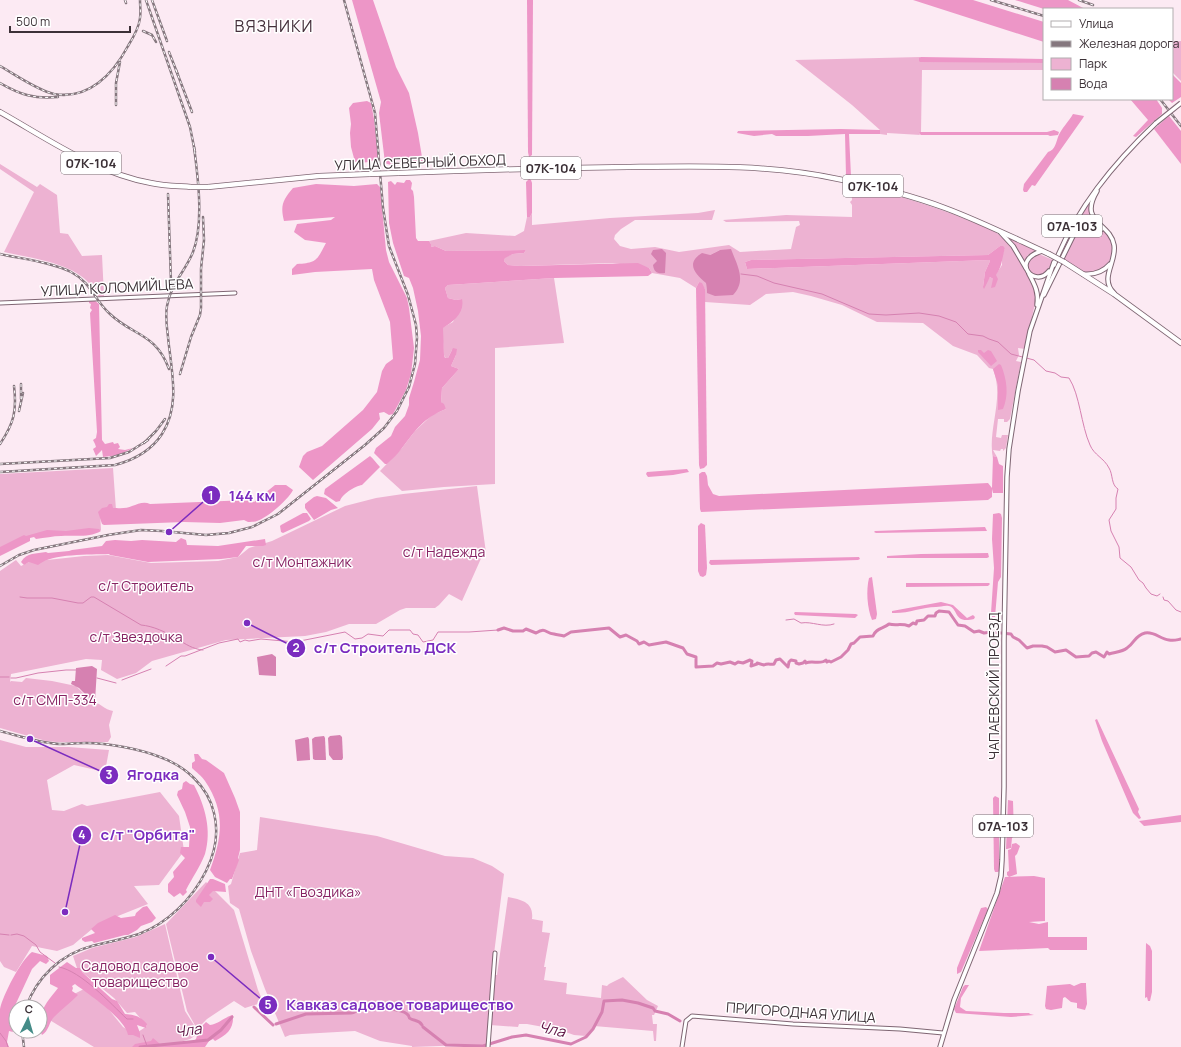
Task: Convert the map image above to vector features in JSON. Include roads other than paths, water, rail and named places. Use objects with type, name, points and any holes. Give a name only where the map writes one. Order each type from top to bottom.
[{"type":"highway","name":"УЛИЦА СЕВЕРНЫЙ ОБХОД","points":[[0,112],[102,168],[150,183],[208,187],[319,176],[398,173],[695,166],[765,169],[826,176],[878,188],[943,207],[1004,234]]},
{"type":"highway","name":"07К-104","points":[[1004,234],[1041,251],[1081,274],[1124,302],[1181,343]]},
{"type":"main road","name":"07А-103","points":[[1054,262],[1072,223],[1099,182],[1130,146],[1181,103]]},
{"type":"main road","name":"07А-103","points":[[1026,351],[1053,266],[1073,224],[1094,191],[1118,161],[1156,123]]},
{"type":"main road","points":[[1118,161],[1093,197],[1091,212],[1095,221],[1107,232],[1114,245],[1112,262],[1108,273],[1109,285],[1124,302]]},
{"type":"main road","points":[[1041,301],[1075,232],[1078,229],[1087,226],[1097,227],[1107,232]]},
{"type":"main road","points":[[1004,234],[1013,246],[1037,289],[1038,297],[1030,331]]},
{"type":"main road","points":[[1027,271],[1027,259],[1032,254],[1041,251]]},
{"type":"main road","points":[[1027,271],[1035,276],[1042,277],[1049,272],[1054,262]]},
{"type":"main road","name":"ЧАПАЕВСКИЙ ПРОЕЗД","points":[[940,1047],[943,1033],[956,995],[997,892],[1001,876],[1004,786],[1004,626],[1008,464],[1013,417],[1030,331],[1054,262]]},
{"type":"main road","points":[[1081,274],[1100,272],[1112,262]]},
{"type":"street","name":"УЛИЦА КОЛОМИЙЦЕВА","points":[[0,303],[235,293]]},
{"type":"street","points":[[488,1045],[495,953]]},
{"type":"street","name":"ПРИГОРОДНАЯ УЛИЦА","points":[[682,1047],[686,1021],[689,1017],[693,1016],[943,1033]]},
{"type":"water","points":[[662,249],[666,253],[665,273],[656,272],[653,265],[657,261],[651,254],[653,250]]},
{"type":"water","points":[[731,249],[740,273],[737,290],[733,295],[715,296],[707,293],[706,283],[695,272],[693,264],[694,260],[702,253],[710,255],[720,250]]},
{"type":"water","points":[[272,654],[276,657],[276,676],[259,675],[257,657]]},
{"type":"water","points":[[92,666],[97,669],[95,701],[91,700],[79,688],[71,684],[72,681],[75,681],[76,668]]},
{"type":"water","points":[[340,735],[342,737],[343,758],[342,760],[333,760],[329,755],[328,738],[330,736]]},
{"type":"water","points":[[324,736],[325,738],[326,760],[313,759],[312,739],[315,737]]},
{"type":"water","points":[[308,737],[310,760],[297,761],[295,740]]},
{"type":"waterway","points":[[741,274],[757,276],[774,283],[822,294],[869,314],[886,315],[919,313],[939,316],[956,322],[968,334],[983,336],[998,342],[1011,354],[1034,360],[1046,371],[1055,373],[1061,377],[1069,378],[1076,393],[1084,428],[1090,445],[1107,465],[1114,485],[1118,489],[1116,509],[1109,520],[1111,531],[1119,547],[1120,558],[1131,567],[1139,580],[1151,594],[1157,596],[1160,594]]},
{"type":"waterway","points":[[20,597],[52,598],[78,603],[83,603],[91,597],[94,597],[141,625],[159,630],[189,646],[203,650]]},
{"type":"waterway","points":[[1163,597],[1164,600],[1168,601],[1176,610],[1181,612]]},
{"type":"waterway","points":[[498,630],[504,628],[513,631],[523,631],[526,629],[536,633],[544,630],[564,636],[571,632],[609,628],[620,637],[626,635],[637,641],[639,644],[644,642],[649,645],[666,642],[683,648],[687,654],[696,657],[696,667],[713,666],[717,663],[743,663],[750,660],[752,661],[751,666],[757,663],[764,665],[774,664],[776,660],[780,659],[788,667],[791,660],[796,661],[796,663],[799,664],[805,661],[806,663],[822,662],[826,660],[827,662],[831,662],[841,657],[848,650],[851,644],[860,637],[873,636],[874,633],[889,624],[909,626],[913,623],[916,624],[917,621],[924,620],[928,616],[935,616],[939,611],[949,612],[958,625],[965,626],[974,632],[979,631],[984,633],[991,632],[1011,634],[1027,648],[1042,646],[1055,652],[1066,650],[1076,657],[1089,656],[1096,652],[1104,657],[1107,652],[1109,654],[1125,649],[1130,646],[1141,634],[1145,633],[1151,633],[1169,640],[1181,639]]},
{"type":"waterway","points":[[786,620],[794,619],[801,623],[822,625],[834,624]]},
{"type":"waterway","points":[[166,666],[181,656],[185,656],[219,643],[238,639],[240,642],[245,640],[249,641],[261,639],[295,642],[345,632],[355,639],[362,638],[368,634],[383,636],[389,630],[410,630],[413,634],[418,635],[423,642],[433,640],[438,632],[498,630]]},
{"type":"waterway","points":[[122,680],[151,669]]},
{"type":"waterway","points":[[11,678],[38,673],[76,670]]},
{"type":"waterway","points":[[0,677],[9,677]]},
{"type":"waterway","points":[[97,678],[116,683]]},
{"type":"waterway","points":[[0,934],[9,935]]},
{"type":"waterway","points":[[11,935],[17,934],[24,936],[36,945],[40,952],[55,963]]},
{"type":"waterway","points":[[59,967],[68,970],[86,981],[127,1019],[133,1019]]},
{"type":"waterway","name":"Чла","points":[[423,1027],[446,1045],[483,1046],[512,1037],[526,1035],[571,1044],[586,1037],[593,1029],[602,1012],[604,1001],[622,1000],[653,1008],[655,1011],[668,1014],[680,1021]]},
{"type":"waterway","name":"Чла","points":[[254,1007],[273,1025]]},
{"type":"waterway","name":"Чла","points":[[276,1024],[306,1014],[351,1013],[365,1007],[404,1012],[410,1018],[418,1021],[422,1025]]},
{"type":"waterway","name":"Чла","points":[[140,1047],[208,1040],[221,1030],[232,1017]]},
{"type":"waterway","points":[[0,1033],[6,1041],[8,1047]]},
{"type":"waterway","points":[[143,1035],[147,1046]]},
{"type":"railway","points":[[0,66],[34,86],[54,94],[67,95],[89,89],[98,83],[115,66],[132,40],[139,22],[140,0]]},
{"type":"railway","points":[[146,0],[190,127],[195,152]]},
{"type":"railway","points":[[152,0],[167,41]]},
{"type":"railway","points":[[0,566],[19,555],[34,550],[108,535],[141,530],[206,535],[229,533],[252,527],[278,514],[365,445],[384,428],[397,411],[409,387],[415,364],[417,338],[416,325],[408,295],[389,246],[383,208],[375,113],[344,0]]},
{"type":"railway","points":[[991,0],[1043,16]]},
{"type":"railway","points":[[1079,0],[1093,5]]},
{"type":"railway","points":[[143,31],[152,35],[156,42]]},
{"type":"railway","points":[[169,52],[178,75]]},
{"type":"railway","points":[[116,105],[116,83],[120,62]]},
{"type":"railway","points":[[176,70],[192,112]]},
{"type":"railway","points":[[0,83],[15,91],[35,97],[58,97]]},
{"type":"railway","points":[[1161,100],[1181,126]]},
{"type":"railway","points":[[0,472],[115,465],[142,454],[153,445],[162,434],[168,423],[173,399],[172,374],[166,322],[167,306],[175,284],[193,252],[198,228],[199,200],[194,147]]},
{"type":"railway","points":[[168,194],[170,288]]},
{"type":"railway","points":[[180,374],[191,337],[200,315],[201,269],[204,240],[203,217]]},
{"type":"railway","points":[[0,254],[55,266],[78,276],[84,281],[110,314],[158,348],[169,369]]},
{"type":"railway","points":[[21,384],[21,399]]},
{"type":"railway","points":[[0,444],[9,430],[15,410],[14,386]]},
{"type":"railway","points":[[19,411],[23,393]]},
{"type":"railway","points":[[144,443],[165,419]]},
{"type":"railway","points":[[0,464],[110,458],[129,452],[148,440]]},
{"type":"railway","points":[[0,731],[29,739],[59,744],[95,743],[114,745],[143,751],[169,761],[194,778],[207,794],[214,813],[216,828],[214,850],[206,871],[194,891],[178,909],[160,923],[139,934],[92,946],[60,961],[44,977],[30,999]]},
{"type":"railway","points":[[23,1039],[24,1047]]},
{"type":"place","name":"144 км","points":[[169,532]]},
{"type":"place","name":"с/т Строитель ДСК","points":[[247,623]]},
{"type":"place","name":"Ягодка","points":[[30,739]]},
{"type":"place","name":"с/т \"Орбита\"","points":[[65,912]]},
{"type":"place","name":"Кавказ садовое товарищество","points":[[211,957]]},
{"type":"district","name":"ВЯЗНИКИ","points":[[274,26]]},
{"type":"park label","name":"с/т Надежда","points":[[444,551]]},
{"type":"park label","name":"с/т Монтажник","points":[[302,561]]},
{"type":"park label","name":"с/т Строитель","points":[[146,585]]},
{"type":"park label","name":"с/т Звездочка","points":[[136,636]]},
{"type":"park label","name":"с/т СМП-334","points":[[55,699]]},
{"type":"park label","name":"ДНТ «Гвоздика»","points":[[308,891]]},
{"type":"park label","name":"Садовод садовое товарищество","points":[[140,974]]}]
